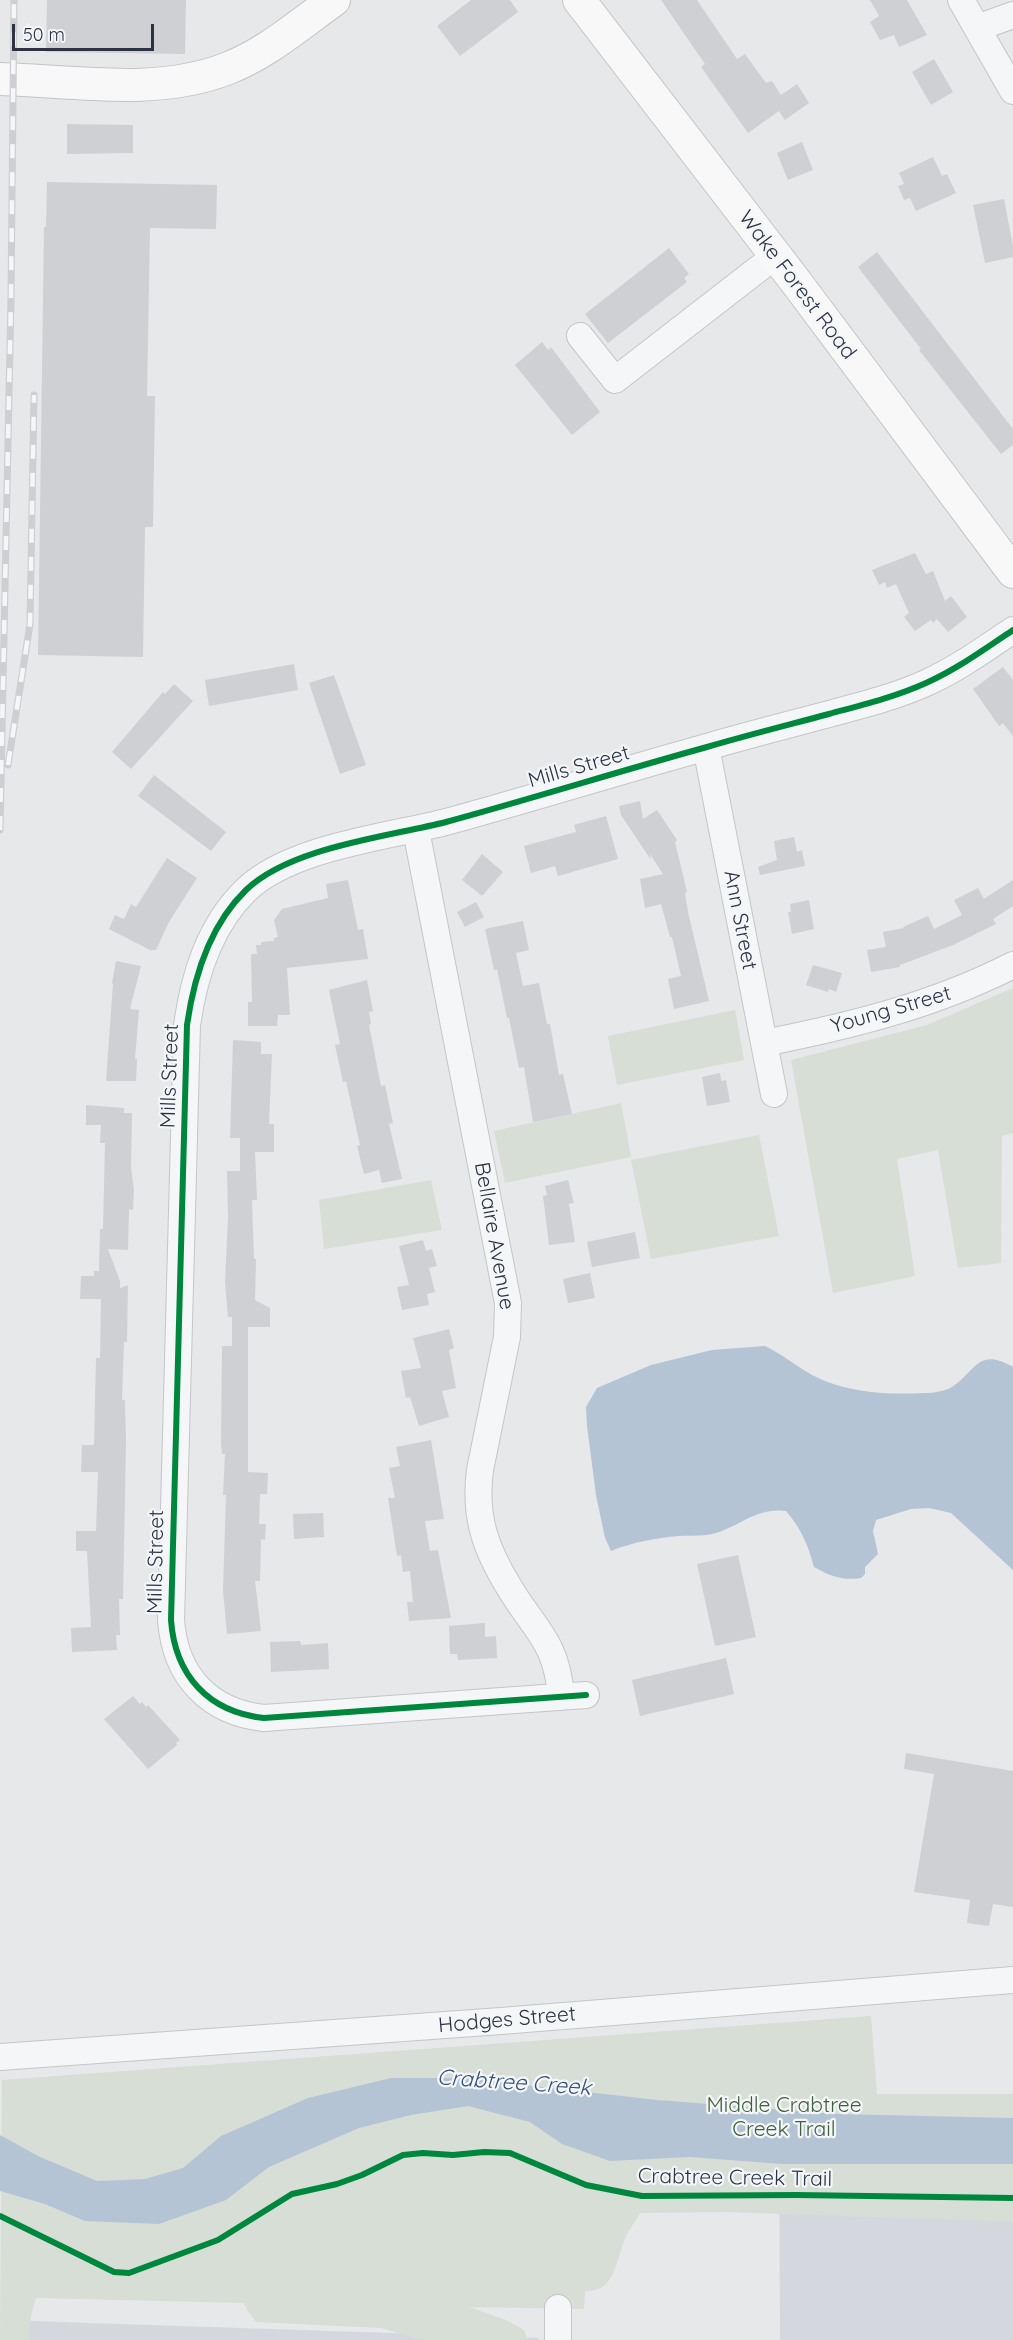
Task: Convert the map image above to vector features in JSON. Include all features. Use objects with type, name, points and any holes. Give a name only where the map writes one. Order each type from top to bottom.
[{"type":"main road","points":[[0,79],[131,84],[186,81],[227,68],[274,43],[334,0]]},
{"type":"main road","name":"Wake Forest Road","points":[[579,0],[1013,572]]},
{"type":"street","points":[[961,0],[1013,91]]},
{"type":"street","points":[[977,28],[1013,15]]},
{"type":"street","points":[[580,336],[615,381],[775,256]]},
{"type":"street","name":"Mills Street","points":[[573,1696],[283,1718],[246,1716],[227,1710],[198,1688],[178,1658],[172,1639],[171,1620],[187,1025],[195,977],[214,935],[228,912],[246,890],[265,876],[290,863],[321,852],[416,830],[875,701],[911,689],[963,664],[1013,630]]},
{"type":"street","name":"Ann Street","points":[[706,747],[774,1094]]},
{"type":"street","name":"Bellaire Avenue","points":[[416,830],[508,1304],[507,1336],[477,1489],[479,1519],[491,1553],[509,1588],[547,1641],[559,1674],[573,1696]]},
{"type":"street","name":"Young Street","points":[[764,1043],[879,1017],[927,1002],[957,992],[1013,965]]},
{"type":"street","name":"Hodges Street","points":[[0,2057],[489,2022],[1013,1980]]},
{"type":"street","points":[[558,2308],[558,2340]]},
{"type":"shaded area","points":[[779,2124],[1013,2148],[1013,2340],[780,2340]]},
{"type":"shaded area","points":[[1,2320],[539,2338],[539,2340],[1,2340]]},
{"type":"green space","points":[[1013,988],[1013,1133],[1002,1136],[1001,1263],[958,1268],[938,1150],[897,1159],[915,1276],[833,1293],[791,1060],[927,1025]]},
{"type":"green space","points":[[735,1010],[744,1060],[617,1085],[608,1036]]},
{"type":"green space","points":[[621,1103],[631,1157],[505,1183],[494,1131]]},
{"type":"green space","points":[[759,1135],[779,1236],[651,1259],[631,1160]]},
{"type":"green space","points":[[431,1180],[442,1230],[324,1249],[319,1200]]},
{"type":"green space","name":"Middle Crabtree Creek Trail","points":[[871,2016],[877,2094],[1013,2094],[1013,2222],[727,2212],[640,2213],[627,2234],[609,2280],[596,2290],[585,2291],[584,2309],[469,2307],[506,2320],[524,2330],[528,2340],[422,2340],[381,2328],[256,2322],[244,2303],[36,2298],[31,2316],[29,2340],[0,2340],[2,2080]]},
{"type":"water","points":[[765,1346],[825,1381],[867,1392],[897,1394],[939,1392],[952,1387],[985,1360],[1001,1361],[1013,1367],[1013,1570],[951,1513],[929,1508],[911,1509],[876,1520],[873,1531],[878,1554],[865,1567],[865,1574],[861,1578],[837,1577],[814,1567],[803,1537],[786,1511],[776,1510],[758,1514],[725,1530],[711,1534],[653,1539],[611,1551],[605,1538],[596,1495],[587,1426],[586,1407],[597,1388],[651,1365],[712,1350]]},
{"type":"water","points":[[391,2078],[463,2078],[657,2100],[837,2114],[1013,2118],[1013,2164],[781,2164],[690,2157],[610,2161],[562,2144],[530,2122],[468,2106],[411,2115],[359,2128],[269,2167],[226,2200],[159,2224],[85,2221],[45,2204],[0,2191],[0,2135],[38,2156],[97,2181],[145,2179],[183,2168],[221,2136],[308,2098]]},
{"type":"building","points":[[47,0],[186,0],[185,54],[46,52]]},
{"type":"building","points":[[471,0],[510,0],[518,12],[460,56],[437,26]]},
{"type":"building","points":[[661,0],[697,0],[737,59],[745,54],[766,83],[772,81],[781,95],[797,84],[809,103],[785,120],[779,111],[748,133],[701,67],[705,64]]},
{"type":"building","points":[[870,0],[907,0],[927,35],[899,47],[894,35],[880,40],[870,22],[879,16]]},
{"type":"building","points":[[934,59],[953,92],[931,105],[912,72]]},
{"type":"building","points":[[67,124],[133,125],[133,153],[67,154]]},
{"type":"building","points":[[802,142],[813,170],[788,180],[777,153]]},
{"type":"building","points":[[933,157],[942,176],[947,174],[956,193],[916,211],[910,198],[904,200],[898,186],[904,184],[899,173]]},
{"type":"building","points":[[47,182],[217,185],[216,229],[150,228],[147,396],[155,396],[153,527],[145,527],[143,657],[38,655],[44,227],[46,227]]},
{"type":"building","points":[[1004,199],[1013,257],[985,263],[973,205]]},
{"type":"building","points":[[669,248],[689,274],[684,278],[687,282],[608,343],[585,314]]},
{"type":"building","points":[[877,252],[1013,429],[1013,445],[1001,454],[919,350],[921,349],[858,267]]},
{"type":"building","points":[[542,342],[548,350],[551,347],[600,412],[572,435],[515,365]]},
{"type":"building","points":[[915,553],[926,574],[933,571],[945,601],[951,596],[967,617],[948,632],[937,619],[933,623],[931,620],[915,631],[904,617],[909,613],[896,584],[887,588],[885,582],[879,585],[872,570]]},
{"type":"building","points":[[294,664],[298,690],[209,706],[205,680]]},
{"type":"building","points":[[1003,667],[1013,680],[1013,736],[1003,723],[999,726],[973,689]]},
{"type":"building","points":[[334,675],[366,765],[340,774],[309,683]]},
{"type":"building","points":[[174,684],[193,701],[131,769],[112,752],[163,692],[165,694]]},
{"type":"building","points":[[154,775],[226,832],[211,851],[138,796]]},
{"type":"building","points":[[640,801],[643,819],[657,810],[677,840],[675,842],[687,892],[685,893],[688,912],[709,1001],[674,1009],[668,979],[681,976],[672,937],[670,937],[661,904],[645,908],[640,879],[663,874],[621,815],[619,806]]},
{"type":"building","points":[[606,816],[618,859],[558,876],[555,866],[531,873],[524,846],[576,832],[574,825]]},
{"type":"building","points":[[794,837],[797,852],[802,850],[805,866],[760,875],[758,867],[777,860],[774,841]]},
{"type":"building","points":[[482,854],[503,872],[482,896],[462,880]]},
{"type":"building","points":[[167,858],[197,878],[169,922],[156,950],[150,950],[109,929],[115,915],[124,919],[131,904],[136,907]]},
{"type":"building","points":[[348,880],[358,930],[363,929],[368,959],[287,968],[290,1015],[278,1015],[277,1026],[248,1026],[248,1002],[252,1002],[251,954],[257,954],[256,945],[261,945],[261,942],[274,941],[274,938],[278,937],[274,920],[282,909],[328,898],[326,884]]},
{"type":"building","points":[[1013,880],[1013,906],[993,919],[996,924],[953,945],[900,965],[900,967],[871,972],[867,950],[886,947],[883,932],[904,928],[928,916],[934,929],[962,915],[954,900],[978,888],[984,899]]},
{"type":"building","points":[[809,900],[814,929],[792,934],[788,912],[791,912],[790,904]]},
{"type":"building","points":[[476,902],[484,917],[465,927],[457,912]]},
{"type":"building","points":[[523,921],[529,950],[516,953],[523,986],[539,983],[547,1024],[550,1024],[559,1075],[563,1074],[572,1114],[533,1122],[524,1067],[519,1068],[509,1018],[507,1018],[497,969],[494,970],[485,929]]},
{"type":"building","points":[[116,961],[141,966],[130,1009],[139,1010],[135,1059],[137,1059],[136,1081],[106,1081],[112,983]]},
{"type":"building","points":[[813,965],[842,973],[836,992],[829,989],[828,992],[806,985]]},
{"type":"building","points":[[367,980],[373,1011],[369,1012],[371,1024],[369,1025],[381,1086],[385,1085],[393,1123],[389,1124],[402,1179],[382,1183],[379,1170],[364,1174],[346,1081],[343,1082],[335,1045],[340,1044],[329,990]]},
{"type":"building","points":[[233,1040],[261,1042],[261,1054],[272,1054],[269,1124],[274,1124],[274,1152],[255,1152],[257,1200],[252,1200],[254,1259],[256,1259],[255,1300],[270,1308],[270,1327],[248,1327],[248,1472],[268,1473],[267,1494],[260,1494],[259,1524],[266,1524],[265,1540],[261,1539],[260,1581],[255,1581],[261,1631],[227,1634],[223,1591],[226,1495],[223,1495],[225,1454],[222,1454],[221,1443],[222,1346],[232,1346],[232,1317],[228,1317],[225,1282],[228,1217],[227,1171],[240,1171],[240,1138],[230,1138]]},
{"type":"building","points":[[720,1073],[721,1081],[726,1080],[730,1102],[707,1106],[702,1077]]},
{"type":"building","points":[[86,1105],[124,1108],[124,1113],[132,1113],[131,1167],[134,1190],[133,1210],[129,1209],[128,1250],[108,1249],[120,1281],[120,1288],[128,1285],[127,1342],[124,1342],[122,1400],[125,1400],[126,1443],[123,1599],[119,1599],[120,1635],[116,1635],[117,1650],[72,1652],[71,1628],[91,1627],[87,1551],[76,1551],[76,1531],[96,1531],[98,1472],[81,1472],[82,1445],[94,1445],[96,1358],[100,1358],[101,1299],[80,1299],[81,1276],[94,1276],[94,1271],[99,1271],[100,1229],[103,1229],[105,1143],[100,1143],[101,1125],[86,1125]]},
{"type":"building","points":[[568,1180],[574,1203],[569,1204],[575,1242],[549,1245],[543,1196],[547,1195],[545,1186]]},
{"type":"building","points":[[635,1232],[640,1258],[592,1267],[587,1242]]},
{"type":"building","points":[[423,1240],[426,1251],[432,1249],[437,1266],[429,1268],[435,1292],[427,1294],[429,1305],[402,1310],[397,1287],[409,1285],[399,1246]]},
{"type":"building","points":[[590,1273],[595,1298],[568,1303],[563,1279]]},
{"type":"building","points":[[449,1329],[454,1348],[449,1350],[456,1388],[442,1391],[449,1417],[419,1426],[410,1397],[406,1398],[401,1371],[421,1368],[413,1338]]},
{"type":"building","points":[[431,1440],[444,1519],[425,1521],[430,1551],[438,1550],[451,1618],[409,1621],[407,1602],[413,1602],[410,1571],[403,1572],[401,1555],[397,1556],[388,1498],[395,1498],[389,1468],[400,1466],[396,1447]]},
{"type":"building","points":[[323,1513],[324,1537],[294,1539],[293,1514]]},
{"type":"building","points":[[738,1555],[756,1637],[715,1646],[697,1564]]},
{"type":"building","points":[[485,1623],[485,1637],[496,1636],[497,1658],[458,1660],[457,1654],[450,1654],[449,1626]]},
{"type":"building","points":[[300,1641],[301,1645],[328,1643],[329,1669],[271,1672],[270,1642]]},
{"type":"building","points":[[726,1658],[734,1694],[640,1716],[632,1680]]},
{"type":"building","points":[[133,1696],[140,1704],[142,1702],[146,1707],[148,1705],[180,1740],[148,1769],[104,1719]]},
{"type":"building","points":[[906,1753],[1013,1771],[1013,1907],[993,1904],[989,1926],[967,1923],[970,1900],[914,1892],[934,1774],[904,1769]]},
{"type":"railway","points":[[0,830],[11,298],[14,0]]},
{"type":"railway","points":[[8,765],[30,624],[34,395]]},
{"type":"cycle path","points":[[586,1695],[264,1718],[226,1708],[211,1699],[187,1674],[179,1658],[171,1620],[187,1025],[194,988],[205,953],[222,919],[233,904],[265,875],[288,863],[341,846],[446,822],[890,697],[949,671],[1013,630]]},
{"type":"cycle path","name":"Crabtree Creek Trail","points":[[0,2216],[114,2272],[129,2273],[218,2240],[292,2194],[337,2184],[362,2175],[403,2155],[423,2153],[453,2155],[484,2152],[510,2153],[586,2185],[642,2196],[796,2195],[1013,2198]]},
{"type":"water label","name":"Crabtree Creek","points":[[514,2083]]}]
